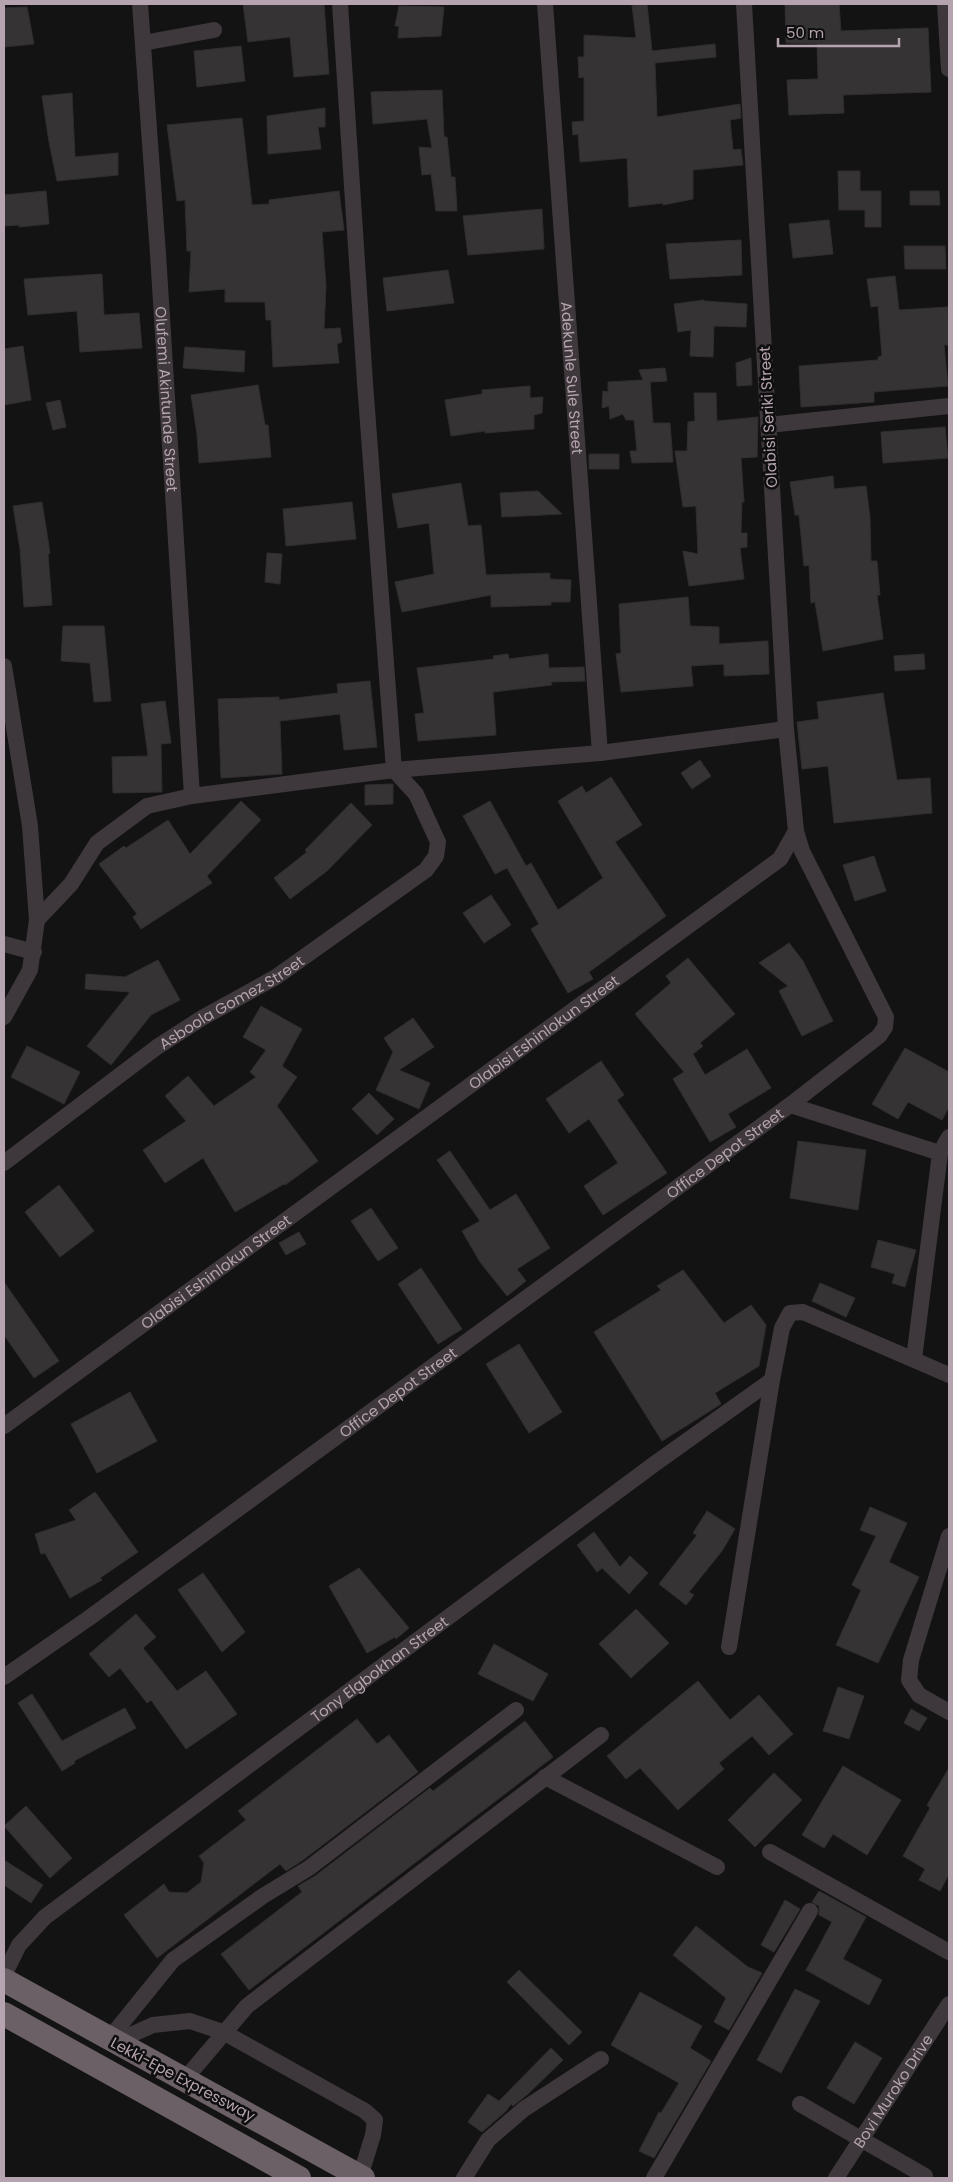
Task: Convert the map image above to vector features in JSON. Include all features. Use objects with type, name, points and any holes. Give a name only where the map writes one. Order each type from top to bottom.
[{"type":"highway","name":"Lekki-Epe Expressway","points":[[4,1980],[362,2177]]},
{"type":"highway","name":"Lekki-Epe Expressway","points":[[4,2014],[299,2178]]},
{"type":"street","name":"Olufemi Akintunde Street","points":[[140,4],[158,254],[192,796]]},
{"type":"street","points":[[340,4],[365,383],[394,770]]},
{"type":"street","name":"Adekunle Sule Street","points":[[545,4],[600,753]]},
{"type":"street","name":"Olabisi Seriki Street","points":[[744,4],[786,729],[796,830]]},
{"type":"street","points":[[945,4],[949,69]]},
{"type":"street","points":[[142,43],[214,30]]},
{"type":"street","points":[[768,425],[949,406]]},
{"type":"street","points":[[4,666],[8,719],[30,826],[37,920],[30,970],[4,1017]]},
{"type":"street","points":[[37,920],[70,884],[97,843],[147,806],[192,796],[394,770],[600,753],[786,729]]},
{"type":"street","name":"Asboola Gomez Street","points":[[4,1163],[157,1047],[202,1018],[276,977],[426,870],[436,856],[438,842],[416,794],[394,770]]},
{"type":"street","points":[[790,1105],[879,1036],[885,1027],[886,1017],[802,851],[796,830]]},
{"type":"street","name":"Olabisi Eshinlokun Street","points":[[4,1426],[780,859],[796,830]]},
{"type":"street","points":[[4,944],[34,952]]},
{"type":"street","points":[[790,1105],[940,1154]]},
{"type":"street","name":"Office Depot Street","points":[[4,1678],[89,1618],[790,1105]]},
{"type":"street","points":[[914,1359],[940,1154],[949,1137]]},
{"type":"street","points":[[730,1646],[772,1380],[782,1328],[790,1314],[803,1312],[949,1375]]},
{"type":"street","name":"Tony Elgbokhan Street","points":[[4,1975],[20,1945],[45,1917],[653,1465],[772,1380]]},
{"type":"street","points":[[949,1536],[911,1660],[909,1680],[919,1695],[949,1712]]},
{"type":"street","points":[[112,2040],[173,1960],[263,1896],[309,1868],[516,1710]]},
{"type":"street","points":[[185,2079],[247,2006],[601,1735]]},
{"type":"street","points":[[545,1777],[717,1868]]},
{"type":"street","points":[[770,1852],[949,1952]]},
{"type":"street","points":[[654,2178],[810,1911]]},
{"type":"street","name":"Bovi Muroko Drive","points":[[836,2178],[949,2004]]},
{"type":"street","points":[[112,2040],[153,2024],[190,2021],[223,2032],[365,2111],[375,2120],[374,2135],[362,2177]]},
{"type":"street","points":[[464,2178],[488,2140],[524,2109],[601,2059]]},
{"type":"street","points":[[800,2104],[925,2176]]},
{"type":"building","points":[[243,4],[324,4],[329,74],[294,77],[290,37],[248,42]]},
{"type":"building","points":[[647,4],[652,51],[715,44],[716,57],[655,63],[657,117],[740,104],[741,118],[730,120],[733,150],[741,149],[743,165],[693,170],[693,199],[663,205],[663,203],[629,207],[627,158],[580,162],[578,134],[573,135],[572,122],[584,121],[584,77],[579,78],[578,57],[584,57],[584,35],[636,38],[632,5]]},
{"type":"building","points":[[785,4],[839,4],[841,31],[928,28],[931,92],[843,95],[844,113],[789,115],[787,80],[818,79],[817,44],[786,43]]},
{"type":"building","points":[[399,6],[444,7],[441,36],[398,38],[399,26],[395,26]]},
{"type":"building","points":[[27,7],[34,44],[4,47],[4,8]]},
{"type":"building","points":[[241,46],[245,81],[197,87],[194,51]]},
{"type":"building","points":[[442,90],[444,137],[447,137],[451,177],[455,177],[457,211],[436,211],[431,174],[422,175],[419,147],[432,148],[427,119],[373,124],[371,92]]},
{"type":"building","points":[[72,93],[75,157],[118,153],[118,175],[57,181],[42,96]]},
{"type":"building","points":[[325,108],[325,127],[318,127],[321,149],[268,154],[267,116]]},
{"type":"building","points":[[242,118],[252,205],[269,204],[269,200],[339,191],[344,230],[322,232],[326,285],[324,329],[340,328],[342,342],[337,344],[339,363],[273,367],[271,320],[266,320],[265,302],[225,302],[225,289],[189,292],[191,251],[187,251],[185,200],[177,201],[167,125]]},
{"type":"building","points":[[838,171],[860,171],[860,191],[881,191],[881,227],[865,227],[865,210],[839,210]]},
{"type":"building","points":[[46,191],[49,224],[19,227],[19,225],[4,226],[4,195]]},
{"type":"building","points":[[910,191],[939,191],[940,205],[910,205]]},
{"type":"building","points":[[542,209],[544,249],[468,255],[463,216]]},
{"type":"building","points":[[829,220],[833,254],[793,258],[789,224]]},
{"type":"building","points":[[741,240],[742,275],[670,279],[666,244]]},
{"type":"building","points":[[904,246],[945,246],[946,269],[905,269]]},
{"type":"building","points":[[448,270],[454,303],[387,311],[383,278]]},
{"type":"building","points":[[102,274],[104,315],[139,313],[142,348],[80,352],[77,311],[28,315],[24,279]]},
{"type":"building","points":[[895,276],[899,310],[948,307],[949,345],[944,345],[948,386],[874,392],[874,402],[801,407],[799,366],[878,360],[878,357],[882,356],[878,306],[871,307],[867,279]]},
{"type":"building","points":[[704,300],[747,304],[746,327],[714,326],[713,357],[690,356],[691,330],[678,332],[674,304]]},
{"type":"building","points":[[23,346],[31,400],[4,405],[4,349]]},
{"type":"building","points":[[185,347],[245,351],[244,372],[183,368]]},
{"type":"building","points":[[751,358],[752,385],[737,386],[736,363]]},
{"type":"building","points":[[665,368],[667,381],[650,382],[653,423],[670,423],[673,462],[632,463],[630,451],[637,451],[634,420],[626,420],[623,414],[610,419],[609,406],[602,408],[603,391],[608,392],[608,382],[643,380],[639,370]]},
{"type":"building","points":[[258,385],[265,425],[268,425],[271,457],[199,463],[191,395]]},
{"type":"building","points":[[530,386],[530,398],[543,397],[542,413],[534,415],[534,429],[485,433],[485,431],[451,436],[445,400],[482,394],[482,390]]},
{"type":"building","points":[[694,393],[716,393],[717,421],[758,417],[757,457],[741,458],[744,502],[742,502],[741,533],[747,533],[747,547],[740,548],[744,579],[689,586],[683,551],[698,554],[696,506],[683,507],[675,451],[687,451],[688,422],[695,421]]},
{"type":"building","points":[[60,400],[66,427],[53,430],[46,403]]},
{"type":"building","points":[[945,427],[948,458],[883,463],[881,432]]},
{"type":"building","points":[[589,454],[619,454],[619,469],[589,469]]},
{"type":"building","points":[[833,476],[834,489],[866,486],[870,517],[871,561],[877,561],[880,595],[877,595],[883,639],[823,651],[815,602],[811,603],[809,565],[804,566],[799,515],[795,515],[790,482]]},
{"type":"building","points":[[461,483],[468,526],[481,525],[486,575],[550,573],[550,579],[571,580],[570,602],[551,602],[551,605],[491,607],[491,595],[402,612],[395,582],[434,574],[429,523],[398,528],[392,494]]},
{"type":"building","points":[[538,491],[562,514],[502,517],[500,493]]},
{"type":"building","points":[[42,502],[50,553],[48,554],[52,605],[24,607],[20,549],[13,506]]},
{"type":"building","points":[[352,502],[356,539],[286,546],[283,509]]},
{"type":"building","points":[[267,553],[282,554],[280,584],[265,582]]},
{"type":"building","points":[[688,597],[690,626],[719,627],[719,644],[768,641],[769,674],[724,676],[724,664],[691,666],[693,686],[621,692],[616,654],[621,653],[619,604]]},
{"type":"building","points":[[63,626],[104,626],[111,701],[94,702],[90,663],[61,661]]},
{"type":"building","points":[[508,654],[509,659],[548,654],[549,668],[584,667],[585,681],[551,682],[552,685],[493,692],[496,735],[418,741],[415,714],[424,713],[417,668],[494,659],[493,656]]},
{"type":"building","points":[[924,654],[925,669],[895,671],[894,656]]},
{"type":"building","points":[[370,681],[377,747],[344,750],[340,714],[280,721],[282,774],[221,778],[218,699],[279,697],[279,700],[338,693],[337,684]]},
{"type":"building","points":[[883,693],[897,780],[930,778],[932,813],[834,823],[828,766],[802,769],[797,722],[819,719],[817,702]]},
{"type":"building","points":[[165,701],[171,743],[161,744],[162,792],[113,793],[112,757],[148,756],[141,704]]},
{"type":"building","points":[[700,760],[711,776],[692,789],[681,773]]},
{"type":"building","points":[[611,777],[642,825],[615,842],[666,916],[589,972],[593,979],[568,993],[531,929],[539,924],[507,868],[495,874],[463,816],[490,801],[526,866],[531,863],[558,910],[603,878],[558,801],[582,786],[586,793]]},
{"type":"building","points":[[393,784],[393,804],[365,805],[365,785]]},
{"type":"building","points":[[241,801],[261,820],[207,876],[212,883],[141,929],[133,917],[137,914],[99,864],[124,846],[126,848],[168,820],[190,854]]},
{"type":"building","points":[[351,803],[372,825],[327,871],[290,899],[274,878],[307,852],[305,850]]},
{"type":"building","points":[[874,856],[886,891],[855,901],[843,865]]},
{"type":"building","points":[[491,895],[511,925],[484,943],[463,913]]},
{"type":"building","points":[[789,943],[803,961],[833,1021],[802,1036],[779,991],[788,986],[759,963]]},
{"type":"building","points":[[688,958],[735,1014],[700,1043],[703,1046],[693,1054],[705,1075],[747,1049],[771,1088],[728,1114],[736,1127],[710,1142],[673,1079],[684,1072],[635,1014],[671,983],[666,976]]},
{"type":"building","points":[[158,960],[180,1000],[151,1015],[111,1065],[87,1046],[130,992],[85,989],[86,974],[125,977]]},
{"type":"building","points":[[261,1006],[302,1029],[282,1066],[297,1077],[277,1106],[318,1161],[285,1185],[235,1212],[203,1158],[165,1183],[143,1150],[186,1121],[165,1096],[188,1076],[214,1106],[256,1077],[250,1072],[266,1050],[243,1037]]},
{"type":"building","points":[[413,1018],[434,1047],[399,1070],[430,1083],[419,1109],[376,1090],[393,1052],[384,1038]]},
{"type":"building","points":[[27,1046],[80,1072],[64,1104],[11,1077]]},
{"type":"building","points":[[905,1048],[949,1072],[949,1107],[942,1120],[908,1102],[898,1119],[872,1104]]},
{"type":"building","points":[[601,1061],[624,1095],[617,1100],[667,1173],[603,1215],[584,1186],[618,1163],[589,1119],[569,1133],[546,1099]]},
{"type":"building","points":[[369,1093],[394,1119],[377,1135],[352,1109]]},
{"type":"building","points":[[798,1141],[866,1150],[858,1210],[790,1198]]},
{"type":"building","points":[[450,1151],[490,1210],[516,1194],[550,1248],[517,1269],[526,1281],[507,1296],[480,1262],[462,1231],[480,1221],[437,1160]]},
{"type":"building","points":[[59,1185],[94,1231],[60,1257],[25,1212]]},
{"type":"building","points":[[371,1208],[398,1248],[378,1261],[351,1221]]},
{"type":"building","points":[[299,1232],[306,1244],[286,1255],[279,1243]]},
{"type":"building","points":[[878,1240],[916,1250],[905,1287],[892,1283],[895,1274],[871,1267]]},
{"type":"building","points":[[421,1268],[462,1329],[438,1344],[398,1284]]},
{"type":"building","points":[[683,1270],[724,1323],[751,1305],[766,1325],[759,1366],[715,1393],[721,1404],[662,1441],[594,1332],[661,1290],[657,1286]]},
{"type":"building","points":[[4,1282],[59,1361],[34,1378],[4,1335]]},
{"type":"building","points":[[820,1283],[855,1298],[846,1317],[812,1301]]},
{"type":"building","points":[[519,1344],[562,1412],[529,1433],[486,1364]]},
{"type":"building","points":[[130,1392],[157,1441],[97,1473],[71,1424]]},
{"type":"building","points":[[95,1492],[138,1552],[100,1578],[102,1580],[70,1598],[45,1553],[41,1554],[35,1534],[76,1520],[69,1510]]},
{"type":"building","points":[[870,1507],[907,1523],[889,1562],[919,1577],[878,1663],[836,1645],[861,1590],[852,1585],[876,1536],[860,1530]]},
{"type":"building","points":[[707,1511],[735,1529],[722,1551],[689,1592],[694,1595],[686,1605],[659,1584],[697,1535],[693,1533]]},
{"type":"building","points":[[594,1532],[620,1567],[630,1556],[648,1573],[629,1594],[602,1568],[597,1572],[577,1545]]},
{"type":"building","points":[[359,1568],[409,1628],[396,1639],[395,1637],[367,1653],[329,1586]]},
{"type":"building","points":[[203,1573],[245,1632],[222,1652],[178,1590]]},
{"type":"building","points":[[636,1609],[669,1643],[631,1678],[599,1644]]},
{"type":"building","points":[[136,1614],[156,1637],[143,1648],[177,1691],[206,1671],[237,1714],[186,1749],[151,1700],[147,1703],[120,1668],[109,1677],[89,1654]]},
{"type":"building","points":[[494,1644],[548,1674],[533,1701],[478,1674]]},
{"type":"building","points":[[698,1681],[730,1720],[759,1695],[793,1734],[769,1755],[752,1736],[719,1763],[724,1769],[678,1810],[640,1768],[626,1779],[607,1756]]},
{"type":"building","points":[[838,1687],[864,1696],[849,1739],[823,1731]]},
{"type":"building","points":[[32,1694],[62,1741],[125,1708],[136,1728],[74,1761],[75,1763],[62,1771],[18,1703]]},
{"type":"building","points":[[911,1709],[927,1718],[919,1731],[904,1723]]},
{"type":"building","points":[[357,1719],[377,1744],[389,1735],[418,1772],[303,1860],[286,1871],[280,1864],[157,1958],[124,1915],[164,1884],[169,1892],[187,1893],[201,1882],[204,1863],[199,1856],[246,1820],[238,1811]]},
{"type":"building","points":[[525,1721],[553,1757],[249,1990],[221,1954],[302,1892],[298,1886],[315,1876],[430,1788],[433,1791]]},
{"type":"building","points":[[843,1766],[901,1800],[867,1855],[833,1834],[824,1848],[802,1835]]},
{"type":"building","points":[[949,1768],[949,1874],[940,1891],[919,1880],[925,1869],[903,1856],[930,1808],[927,1805]]},
{"type":"building","points":[[774,1773],[802,1800],[755,1847],[728,1820]]},
{"type":"building","points":[[26,1806],[72,1858],[50,1878],[4,1826]]},
{"type":"building","points":[[4,1860],[43,1885],[31,1903],[4,1885]]},
{"type":"building","points":[[819,1891],[866,1917],[843,1959],[882,1980],[869,2005],[806,1970],[832,1922],[819,1915],[819,1906],[812,1902]]},
{"type":"building","points":[[785,1900],[800,1909],[774,1952],[761,1945]]},
{"type":"building","points":[[696,1926],[748,1967],[762,1973],[729,2030],[714,2022],[726,1998],[673,1955]]},
{"type":"building","points":[[519,1970],[582,2032],[569,2045],[507,1982]]},
{"type":"building","points":[[795,1989],[820,2001],[781,2073],[757,2060]]},
{"type":"building","points":[[640,1992],[702,2026],[690,2048],[711,2061],[654,2158],[639,2151],[659,2112],[661,2113],[679,2083],[611,2045]]},
{"type":"building","points":[[855,2042],[882,2058],[854,2104],[827,2088]]},
{"type":"building","points":[[551,2048],[563,2060],[528,2094],[513,2106],[511,2104],[506,2111],[482,2132],[468,2122],[488,2094],[499,2101]]}]
